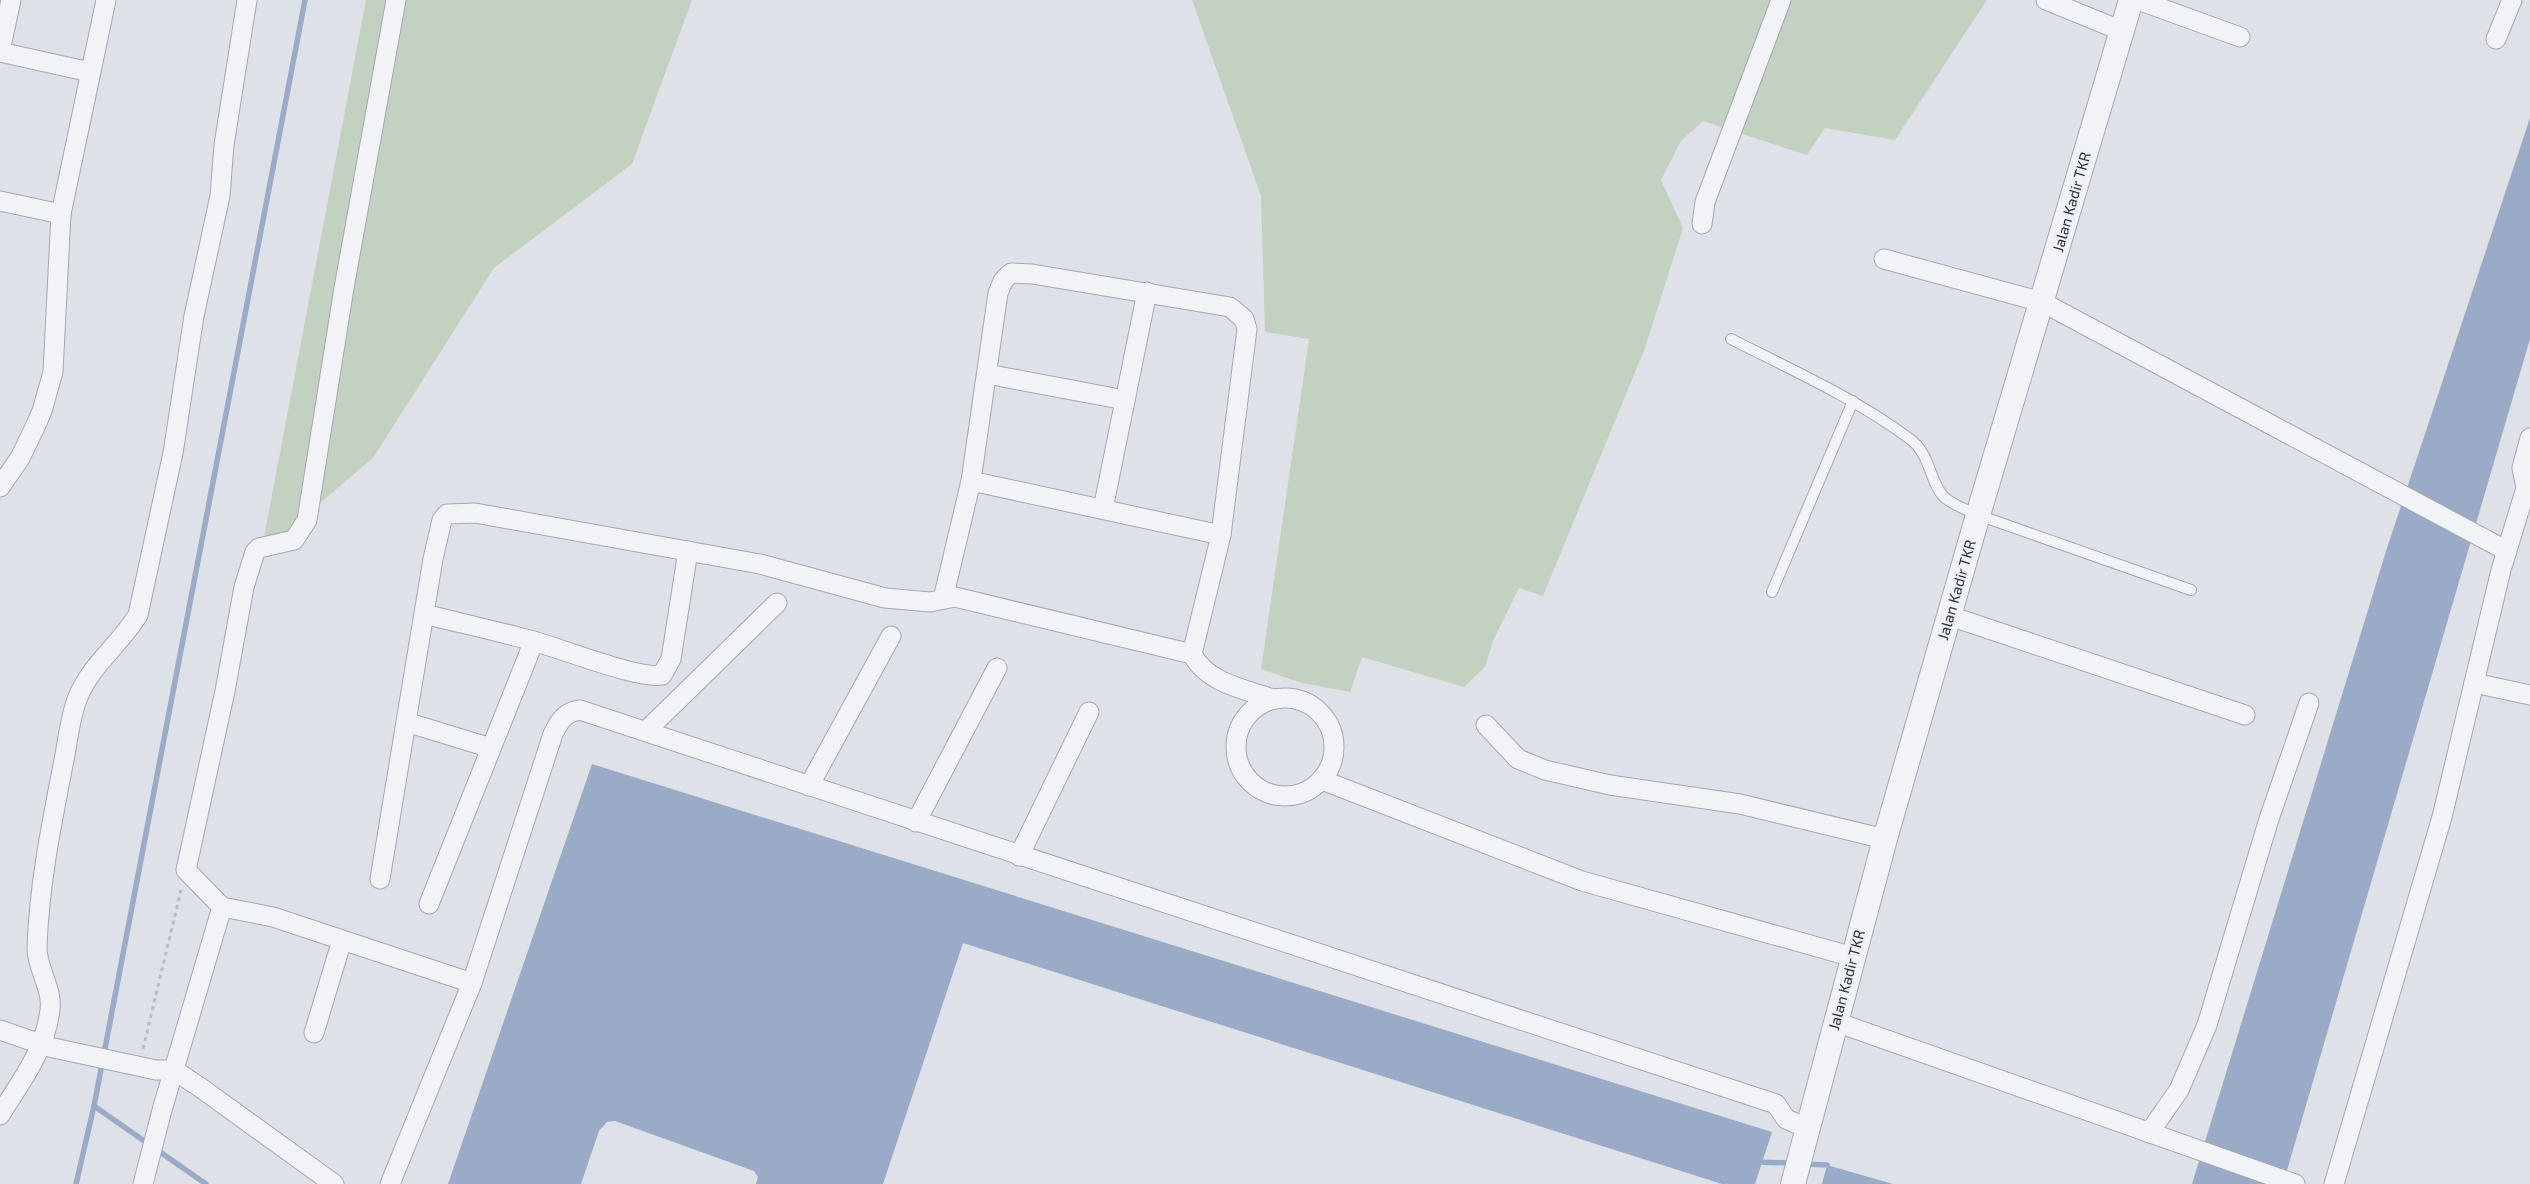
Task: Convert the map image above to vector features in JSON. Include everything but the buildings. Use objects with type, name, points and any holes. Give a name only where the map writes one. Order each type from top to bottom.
[{"type":"street","points":[[11,0],[0,51],[90,72]]},
{"type":"street","points":[[0,487],[20,458],[38,419],[53,372],[61,214],[106,0]]},
{"type":"street","points":[[0,1115],[46,1046],[50,999],[37,950],[42,879],[50,828],[77,699],[92,673],[138,615],[173,453],[194,316],[220,196],[224,145],[247,0]]},
{"type":"street","points":[[396,0],[344,288],[307,520],[294,540],[259,548],[252,559],[186,870],[222,907],[272,917],[472,983]]},
{"type":"street","points":[[1702,224],[1705,202],[1781,0]]},
{"type":"street","points":[[2046,0],[2122,31]]},
{"type":"street","name":"Jalan Kadir TKR","points":[[1793,1184],[1884,840],[1978,515],[2131,0]]},
{"type":"street","points":[[2138,0],[2240,37]]},
{"type":"street","points":[[2496,39],[2512,0]]},
{"type":"street","points":[[0,201],[61,214]]},
{"type":"street","points":[[1884,259],[2042,302],[2386,488],[2507,551]]},
{"type":"street","points":[[943,599],[971,481],[998,294],[1003,281],[1011,273],[1147,292],[1230,307],[1244,319],[1247,329],[1221,535],[1192,654],[1198,666],[1209,674],[1228,684],[1273,699]]},
{"type":"street","points":[[1103,509],[1147,292]]},
{"type":"street","points":[[987,374],[1125,400]]},
{"type":"street","points":[[2334,1184],[2442,817],[2507,551],[2528,488],[2522,468],[2530,438]]},
{"type":"street","points":[[971,481],[1221,535]]},
{"type":"street","points":[[380,879],[424,614],[442,520],[447,514],[475,514],[760,564],[885,598],[930,602],[955,597],[1192,654]]},
{"type":"street","points":[[424,614],[534,641],[654,677],[662,675],[671,659],[688,551]]},
{"type":"street","points":[[646,731],[777,603]]},
{"type":"street","points":[[1950,616],[2245,715]]},
{"type":"street","points":[[809,786],[892,636]]},
{"type":"street","points":[[429,904],[534,641]]},
{"type":"street","points":[[916,822],[996,668]]},
{"type":"street","points":[[2474,683],[2530,695]]},
{"type":"street","points":[[1287,697],[1301,700],[1314,706],[1328,721],[1335,741],[1330,769],[1322,780],[1311,789],[1298,795],[1284,797],[1270,794],[1257,788],[1243,772],[1236,752],[1241,725],[1254,709],[1273,699],[1287,697]]},
{"type":"street","points":[[2149,1133],[2178,1090],[2207,1025],[2269,819],[2309,703]]},
{"type":"street","points":[[390,1184],[472,983],[553,734],[560,722],[570,712],[580,710],[1776,1104],[1786,1119],[1808,1132]]},
{"type":"street","points":[[1019,856],[1089,712]]},
{"type":"street","points":[[406,722],[491,748]]},
{"type":"street","points":[[1486,725],[1518,758],[1545,770],[1610,785],[1740,804],[1884,840]]},
{"type":"street","points":[[1322,780],[1582,881],[1853,957]]},
{"type":"street","points":[[143,1184],[162,1110],[156,1069],[222,907]]},
{"type":"street","points":[[314,1033],[342,940]]},
{"type":"street","points":[[1836,1022],[2295,1184]]},
{"type":"street","points":[[0,1030],[46,1046],[156,1069],[201,1088],[334,1184]]},
{"type":"lane","points":[[1731,339],[1853,401],[1912,440],[1920,449],[1944,496],[1978,515],[2191,590]]},
{"type":"lane","points":[[1772,592],[1853,401]]},
{"type":"path","points":[[156,1069],[186,870]]},
{"type":"green space","points":[[366,0],[692,0],[632,164],[494,268],[373,458],[261,553]]},
{"type":"green space","points":[[1192,0],[1987,0],[1895,140],[1825,128],[1807,155],[1703,121],[1681,141],[1661,180],[1683,228],[1645,348],[1543,596],[1519,588],[1493,641],[1485,667],[1464,687],[1362,657],[1350,692],[1302,683],[1261,669],[1309,339],[1265,332],[1261,196]]},
{"type":"water","points":[[2530,118],[2530,339],[2283,1184],[2192,1184],[2387,548]]},
{"type":"water","points":[[592,764],[1772,1132],[1755,1184],[1722,1184],[963,943],[883,1184],[756,1184],[758,1177],[754,1171],[615,1121],[607,1122],[599,1131],[581,1184],[448,1184]]},
{"type":"water","points":[[1827,1165],[1893,1184],[1822,1184]]},
{"type":"waterway","points":[[76,1184],[94,1106],[305,0]]},
{"type":"waterway","points":[[94,1106],[206,1184]]},
{"type":"waterway","points":[[1754,1162],[1793,1163]]},
{"type":"waterway","points":[[1804,1164],[1827,1165]]}]
